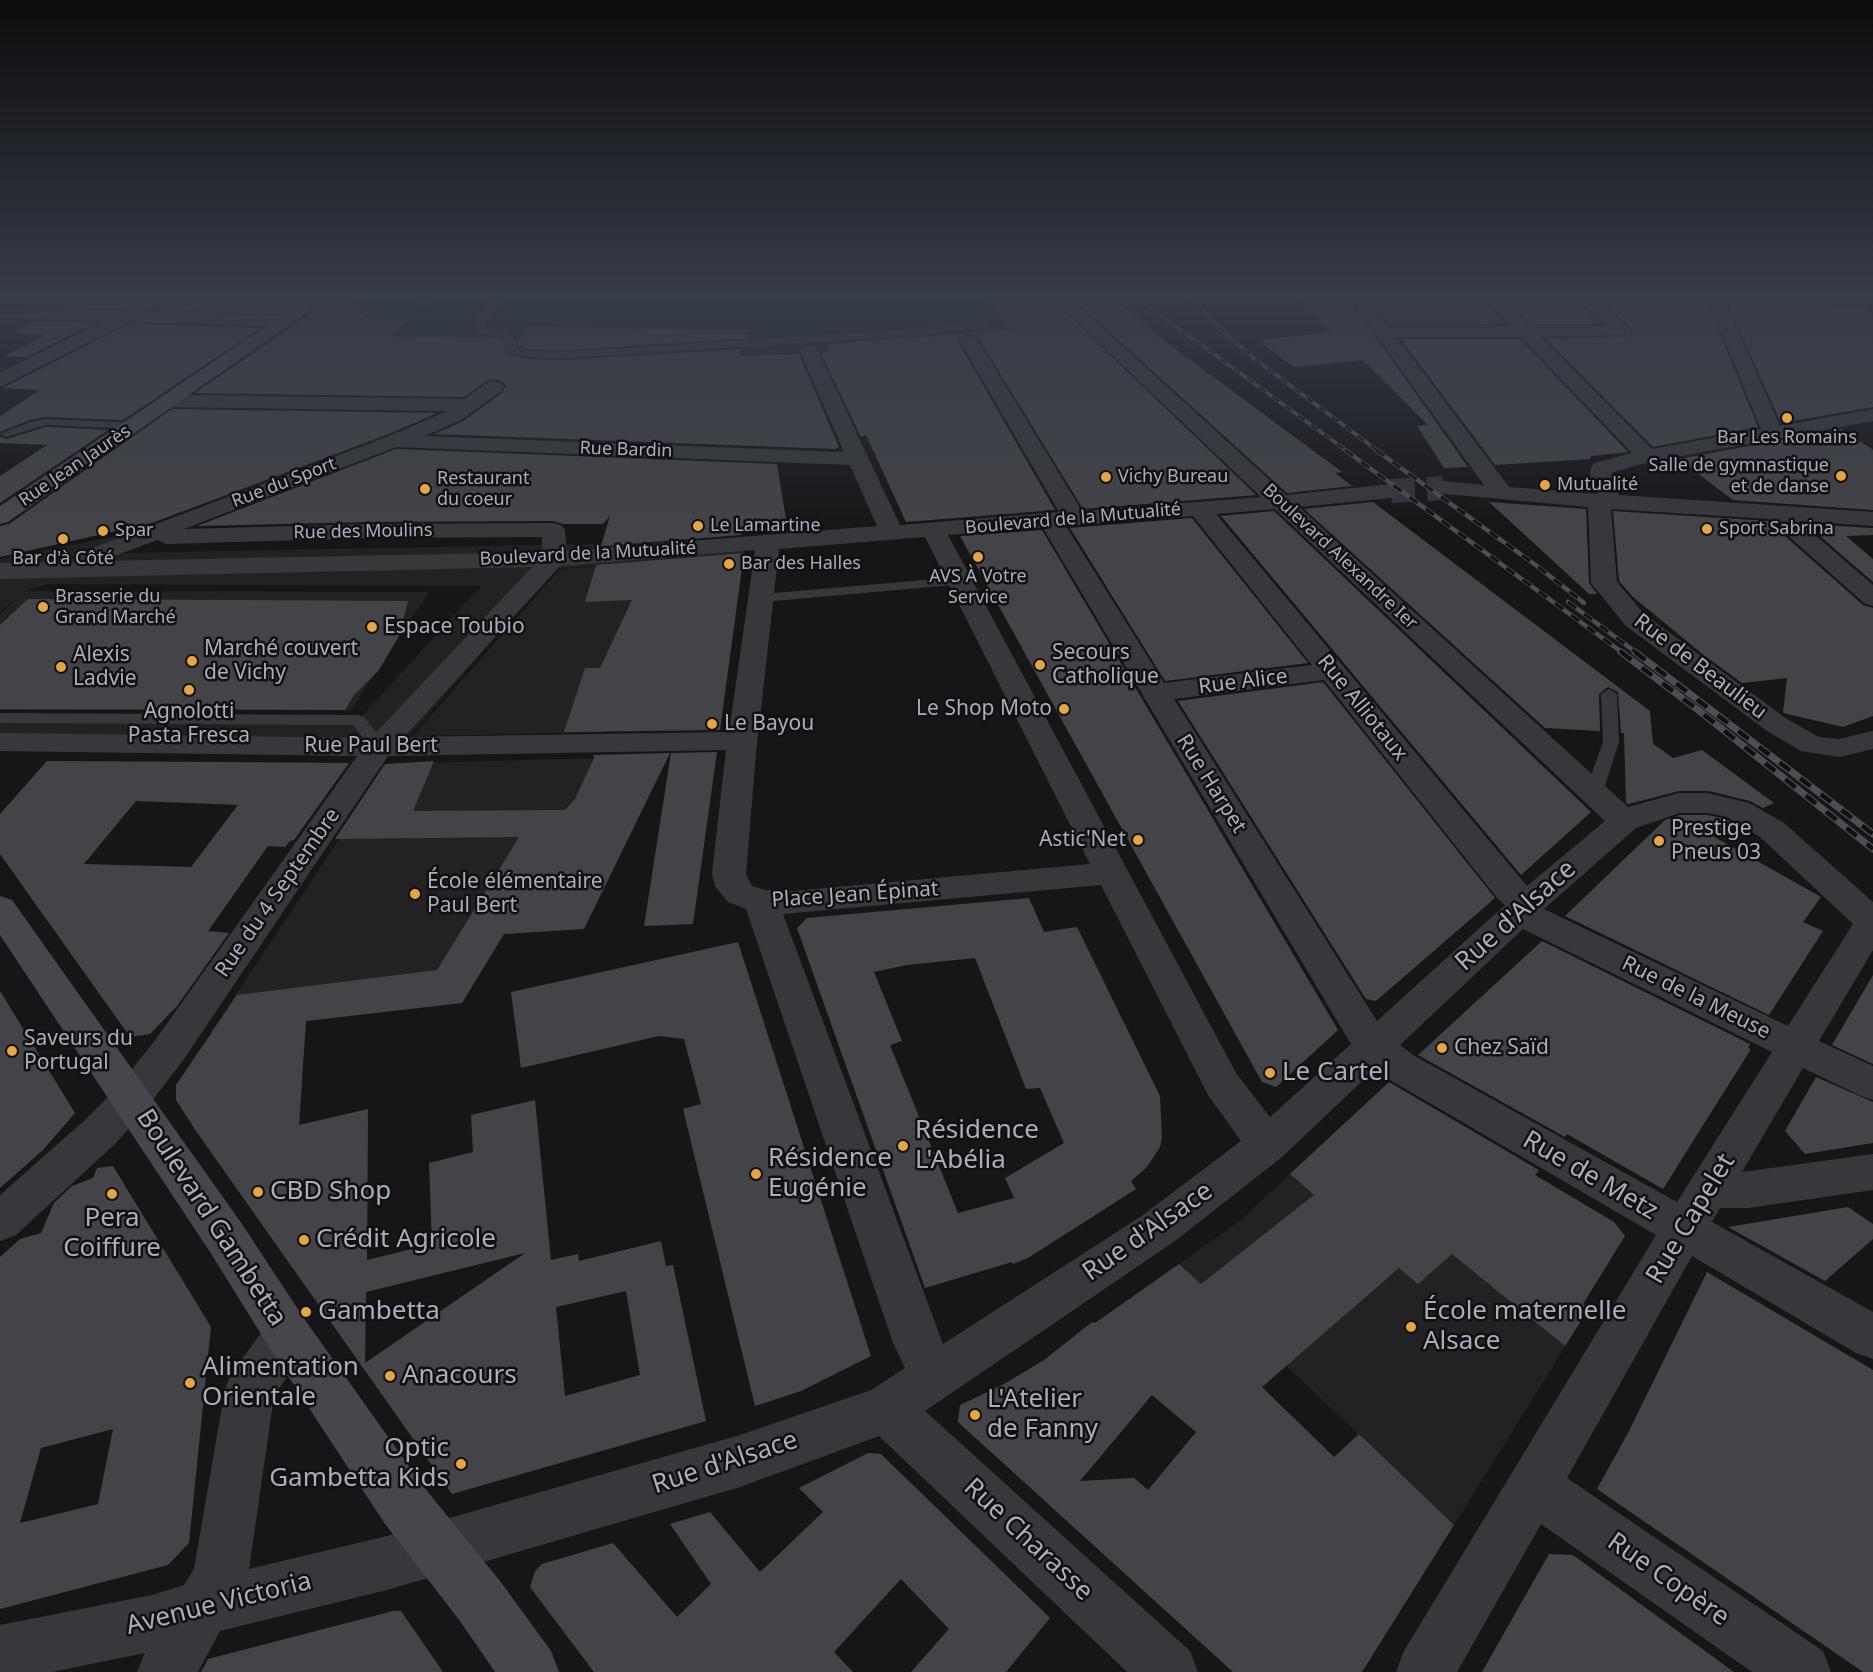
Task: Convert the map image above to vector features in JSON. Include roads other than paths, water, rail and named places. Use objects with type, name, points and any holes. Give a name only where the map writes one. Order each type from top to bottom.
[{"type":"street","points":[[0,381],[19,371]]},
{"type":"street","name":"Rue Jean Jaurès","points":[[0,517],[212,371]]},
{"type":"street","points":[[818,371],[892,533]]},
{"type":"street","name":"Rue Harpet","points":[[985,371],[1155,693],[1357,1023],[1374,1045]]},
{"type":"street","name":"Boulevard Alexandre Ier","points":[[1140,371],[1609,808]]},
{"type":"street","points":[[1412,371],[1500,490],[1873,519]]},
{"type":"street","points":[[1565,371],[1647,456],[1873,415]]},
{"type":"street","points":[[1746,371],[1770,427],[1778,434]]},
{"type":"street","name":"Rue du Sport","points":[[67,568],[454,416],[494,387]]},
{"type":"street","points":[[169,401],[469,405]]},
{"type":"street","name":"Rue Bardin","points":[[393,441],[859,459]]},
{"type":"street","name":"Rue de Beaulieu","points":[[1647,456],[1621,463],[1621,481],[1613,497],[1604,583],[1635,620],[1777,725],[1812,745],[1839,748],[1873,740]]},
{"type":"street","name":"Boulevard de la Mutualité","points":[[0,571],[553,559],[1200,509],[1391,491]]},
{"type":"street","points":[[1613,497],[1776,513],[1873,598]]},
{"type":"street","name":"Rue Alliotaux","points":[[1200,509],[1523,909]]},
{"type":"street","name":"Rue des Moulins","points":[[144,537],[372,531],[552,530],[556,545],[553,559]]},
{"type":"street","points":[[933,530],[1222,1084],[1267,1145]]},
{"type":"street","name":"Place Jean Épinat","points":[[768,543],[763,597],[742,741],[729,874],[732,886],[740,894],[761,902],[793,903],[1112,873]]},
{"type":"street","name":"Rue du 4 Septembre","points":[[0,1222],[100,1132],[131,1099],[170,1049],[379,747],[553,559]]},
{"type":"street","name":"Rue Alice","points":[[1155,693],[1332,672]]},
{"type":"street","name":"Rue Paul Bert","points":[[0,742],[379,747],[742,741]]},
{"type":"street","name":"Rue d'Alsace","points":[[437,1548],[740,1461],[886,1408],[935,1378],[1159,1228],[1267,1145],[1523,909],[1609,808],[1646,812],[1679,804],[1708,803],[1738,810],[1772,830],[1873,923]]},
{"type":"street","points":[[761,902],[916,1340],[935,1378]]},
{"type":"street","name":"Boulevard Gambetta","points":[[0,908],[226,1238],[288,1335],[404,1505],[480,1601],[530,1672]]},
{"type":"street","name":"Rue de la Meuse","points":[[1523,909],[1873,1084]]},
{"type":"street","name":"Rue Capelet","points":[[1425,1672],[1696,1210],[1873,923]]},
{"type":"street","name":"Rue de Metz","points":[[1374,1045],[1399,1066],[1696,1210],[1873,1338]]},
{"type":"street","points":[[1696,1210],[1748,1190],[1873,1172]]},
{"type":"street","points":[[166,1672],[220,1577],[250,1389],[288,1335]]},
{"type":"street","name":"Rue Charasse","points":[[886,1408],[1169,1672]]},
{"type":"street","name":"Rue Copère","points":[[1533,1487],[1802,1672]]},
{"type":"street","name":"Avenue Victoria","points":[[0,1654],[152,1623],[205,1607],[387,1563],[437,1548]]},
{"type":"lane","points":[[6,434],[46,422],[135,426]]},
{"type":"lane","points":[[763,597],[959,581]]},
{"type":"lane","points":[[1609,808],[1610,694]]},
{"type":"lane","points":[[0,718],[358,720],[379,747]]},
{"type":"tunnel","points":[[1391,491],[1443,488]]},
{"type":"railway","points":[[1237,371],[1347,451]]},
{"type":"railway","points":[[1271,371],[1378,451]]},
{"type":"railway","points":[[1345,450],[1623,653]]},
{"type":"railway","points":[[1376,450],[1537,566],[1584,603]]},
{"type":"railway","points":[[1568,602],[1637,653]]},
{"type":"railway","points":[[1621,652],[1702,713],[1873,849]]},
{"type":"railway","points":[[1635,652],[1873,834]]},
{"type":"place","name":"Bar Les Romains","points":[[1787,418]]},
{"type":"place","name":"Salle de gymnastique et de danse","points":[[1841,476]]},
{"type":"place","name":"Vichy Bureau","points":[[1106,477]]},
{"type":"place","name":"Mutualité","points":[[1545,485]]},
{"type":"place","name":"Restaurant du coeur","points":[[425,489]]},
{"type":"place","name":"Le Lamartine","points":[[698,526]]},
{"type":"place","name":"Sport Sabrina","points":[[1707,529]]},
{"type":"place","name":"Spar","points":[[103,531]]},
{"type":"place","name":"Bar d'à Côté","points":[[63,539]]},
{"type":"place","name":"AVS À Votre Service","points":[[978,557]]},
{"type":"place","name":"Bar des Halles","points":[[729,564]]},
{"type":"place","name":"Brasserie du Grand Marché","points":[[43,607]]},
{"type":"place","name":"Espace Toubio","points":[[372,627]]},
{"type":"place","name":"Marché couvert de Vichy","points":[[192,661]]},
{"type":"place","name":"Secours Catholique","points":[[1040,665]]},
{"type":"place","name":"Alexis Ladvie","points":[[61,667]]},
{"type":"place","name":"Agnolotti Pasta Fresca","points":[[189,690]]},
{"type":"place","name":"Le Shop Moto","points":[[1064,709]]},
{"type":"place","name":"Le Bayou","points":[[712,724]]},
{"type":"place","name":"Astic'Net","points":[[1138,840]]},
{"type":"place","name":"Prestige Pneus 03","points":[[1659,841]]},
{"type":"place","name":"École élémentaire Paul Bert","points":[[415,894]]},
{"type":"place","name":"Chez Saïd","points":[[1442,1048]]},
{"type":"place","name":"Saveurs du Portugal","points":[[12,1051]]},
{"type":"place","name":"Le Cartel","points":[[1270,1073]]},
{"type":"place","name":"Résidence L'Abélia","points":[[903,1146]]},
{"type":"place","name":"Résidence Eugénie","points":[[756,1174]]},
{"type":"place","name":"CBD Shop","points":[[258,1192]]},
{"type":"place","name":"Pera Coiffure","points":[[112,1194]]},
{"type":"place","name":"Crédit Agricole","points":[[304,1240]]},
{"type":"place","name":"Gambetta","points":[[306,1312]]},
{"type":"place","name":"École maternelle Alsace","points":[[1411,1327]]},
{"type":"place","name":"Anacours","points":[[390,1376]]},
{"type":"place","name":"Alimentation Orientale","points":[[190,1383]]},
{"type":"place","name":"L'Atelier de Fanny","points":[[975,1415]]},
{"type":"place","name":"Optic Gambetta Kids","points":[[461,1464]]}]
